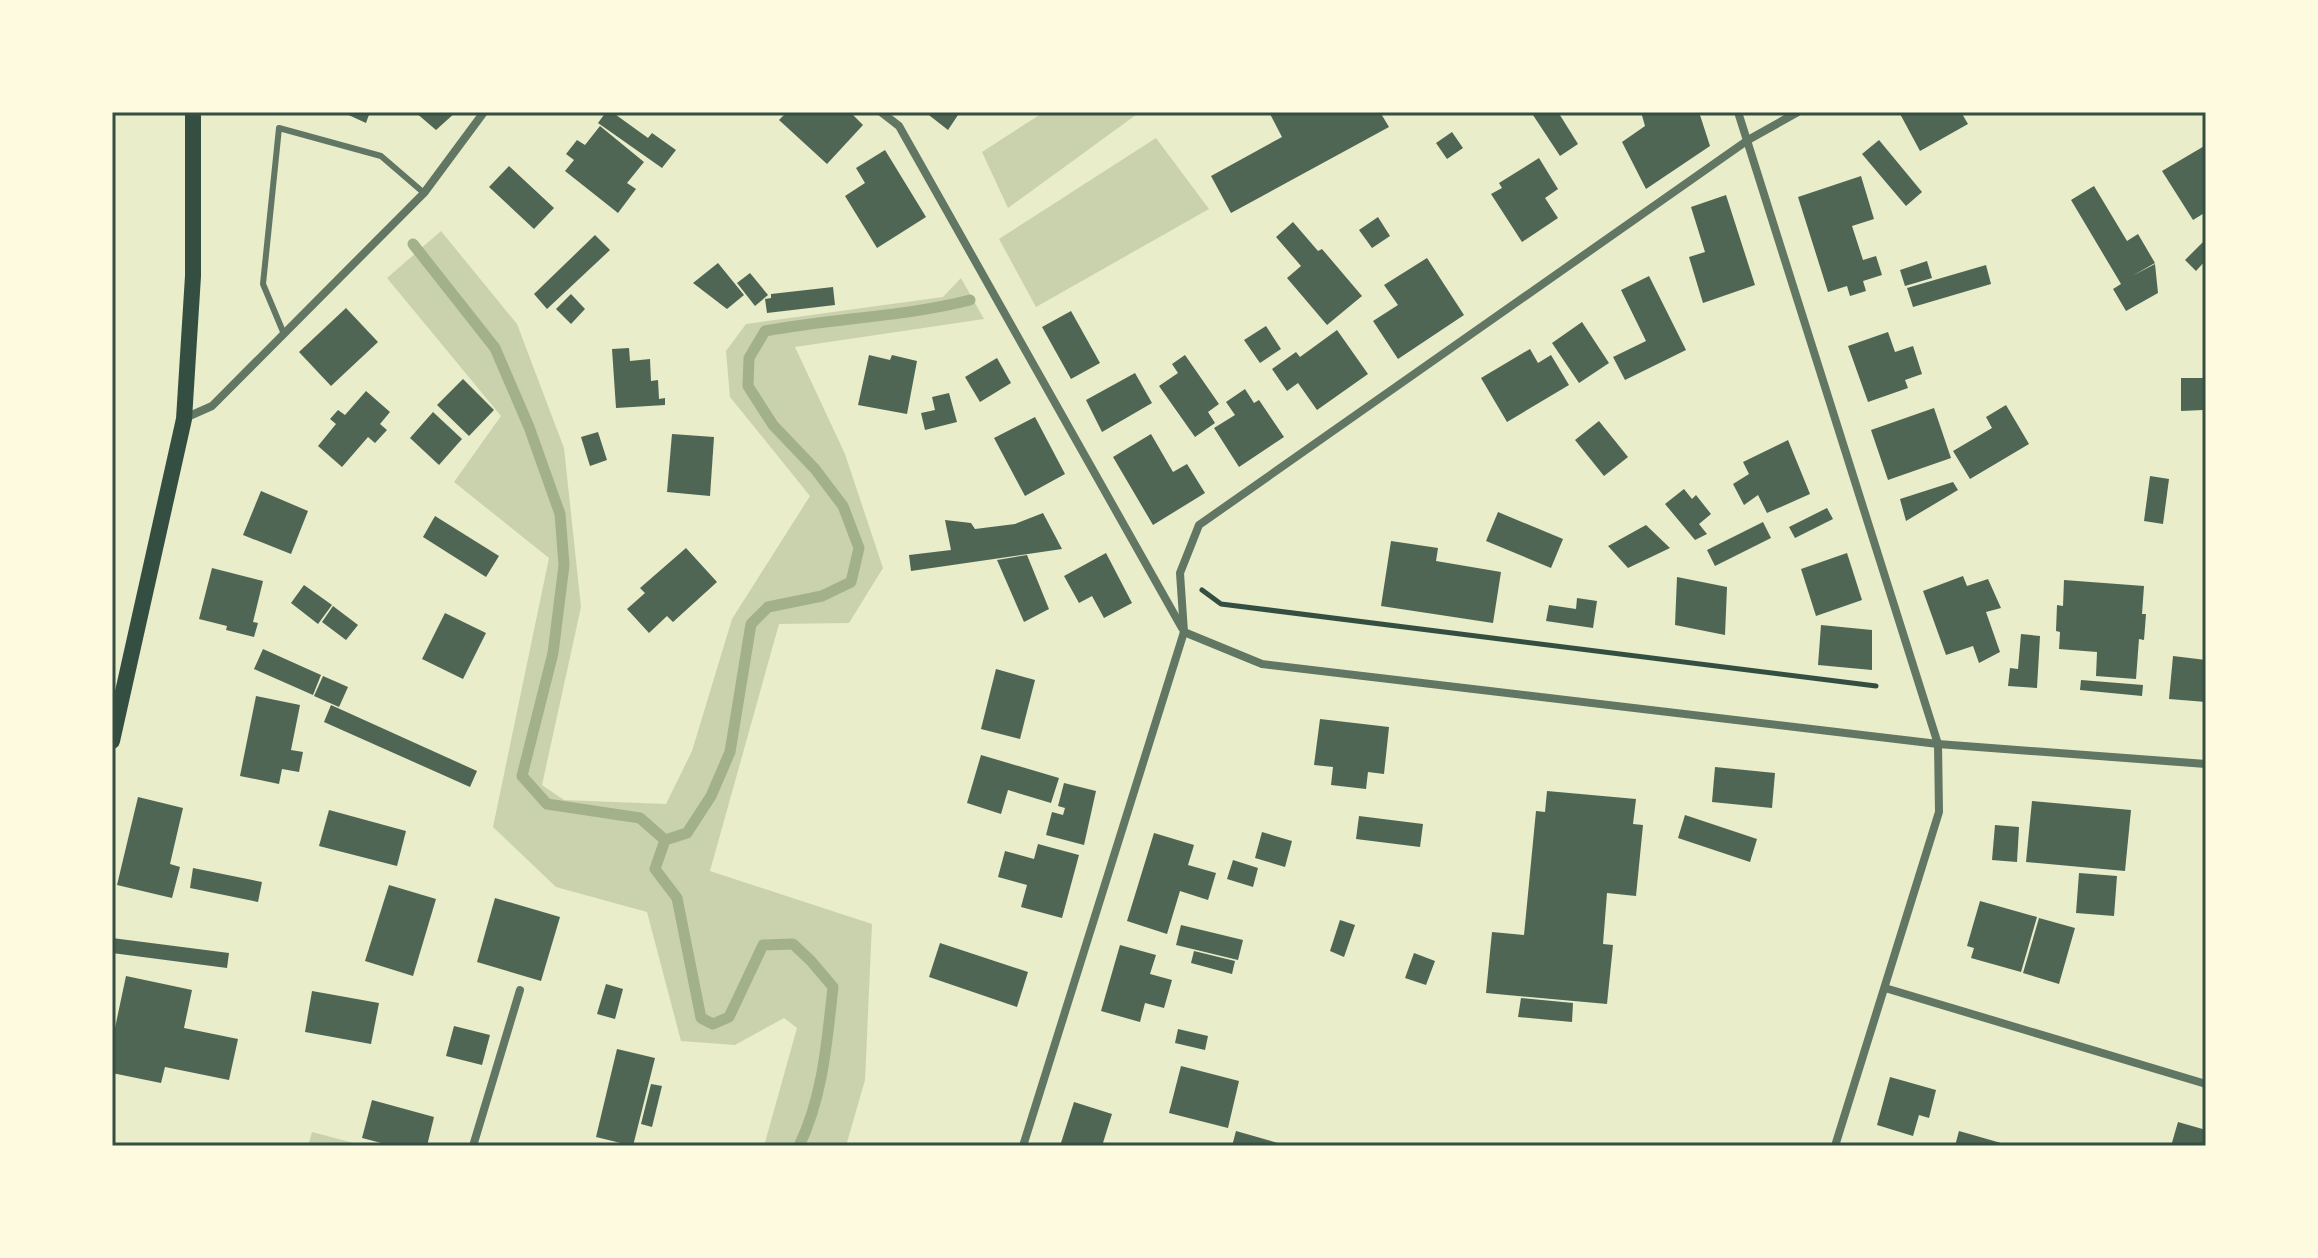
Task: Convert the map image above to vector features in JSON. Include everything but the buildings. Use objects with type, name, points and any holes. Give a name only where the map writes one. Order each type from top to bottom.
[{"type":"main road","points":[[112,741],[184,419],[193,276],[193,112]]},
{"type":"street","points":[[184,419],[212,406],[424,193],[484,112]]},
{"type":"street","points":[[881,112],[899,126],[1184,632],[1262,664],[1938,744],[2206,764]]},
{"type":"street","points":[[1738,112],[1938,744],[1939,812],[1835,1146]]},
{"type":"street","points":[[1023,1146],[1184,632],[1180,573],[1199,525],[1748,140],[1798,112]]},
{"type":"street","points":[[1885,988],[2206,1084]]},
{"type":"street","points":[[473,1146],[520,990]]},
{"type":"lane","points":[[284,334],[263,284],[279,128],[381,156],[424,193]]},
{"type":"path","points":[[1180,573],[1221,604],[1876,686]]},
{"type":"green space","points":[[1044,112],[1140,112],[1008,208],[982,152]]},
{"type":"green space","points":[[1156,138],[1209,209],[1036,307],[999,239]]},
{"type":"green space","points":[[441,231],[517,324],[564,448],[581,607],[542,785],[564,800],[666,804],[692,751],[732,619],[810,496],[730,397],[726,351],[746,324],[943,297],[961,278],[984,319],[795,347],[845,454],[883,568],[849,623],[779,624],[710,871],[872,924],[865,1080],[846,1146],[764,1146],[797,1028],[784,1018],[735,1045],[681,1041],[647,912],[556,887],[493,827],[549,558],[454,482],[501,416],[387,278]]},
{"type":"green space","points":[[312,1132],[365,1146],[308,1146]]},
{"type":"waterway","points":[[413,244],[495,348],[529,427],[560,514],[564,565],[553,653],[522,776],[547,804],[640,818],[665,840],[655,869],[677,898],[701,1018],[713,1024],[729,1017],[763,945],[793,944],[833,987],[819,1088],[799,1146]]},
{"type":"waterway","points":[[665,840],[687,833],[711,796],[730,752],[751,624],[768,607],[822,596],[851,582],[859,548],[843,506],[815,469],[773,425],[748,386],[749,358],[765,331],[920,310],[970,300]]}]
